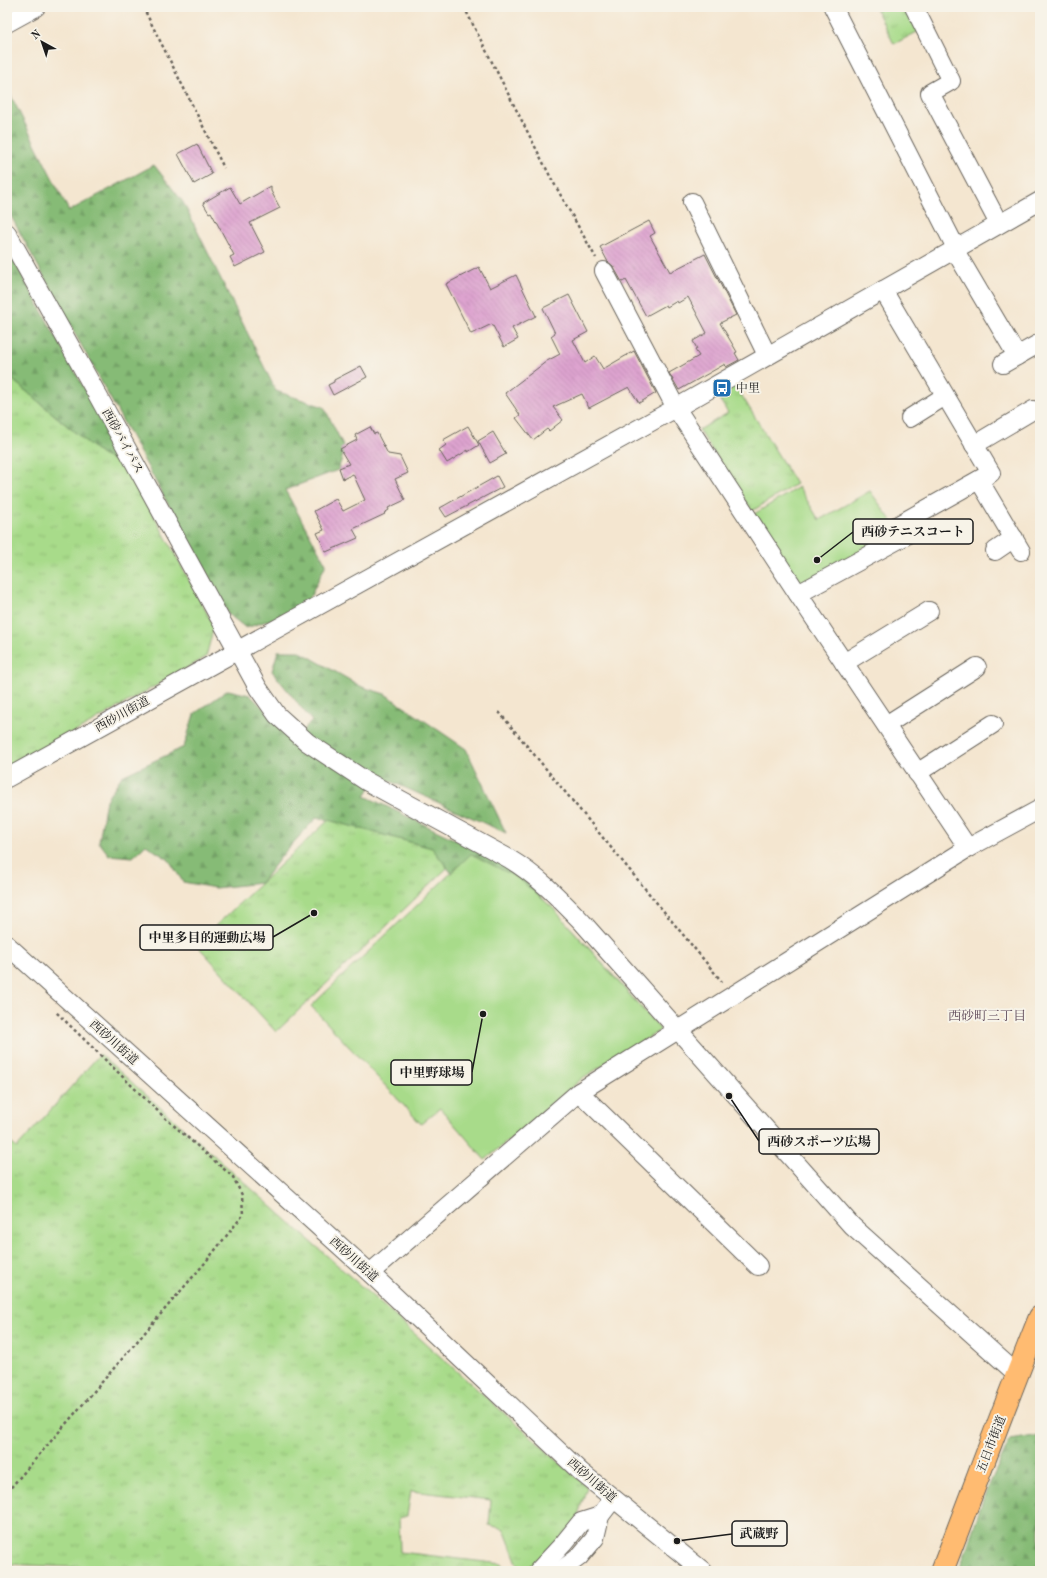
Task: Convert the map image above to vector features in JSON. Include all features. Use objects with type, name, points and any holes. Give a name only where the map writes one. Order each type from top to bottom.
[{"type":"main road","name":"五日市街道","points":[[942,1571],[995,1434],[1016,1374],[1040,1317]]},
{"type":"street","points":[[7,23],[36,7]]},
{"type":"street","points":[[833,7],[1010,360],[1038,344]]},
{"type":"street","points":[[914,7],[951,81],[930,93],[999,224]]},
{"type":"street","name":"西砂川街道","points":[[7,778],[676,408],[1040,201]]},
{"type":"street","points":[[692,202],[767,356]]},
{"type":"street","name":"西砂バイパス","points":[[7,233],[258,688],[273,709],[307,742],[366,781],[526,868],[543,882],[583,923],[852,1226],[1016,1374]]},
{"type":"street","points":[[604,271],[676,408],[968,848]]},
{"type":"street","points":[[798,594],[905,536],[898,525],[991,473],[883,290]]},
{"type":"street","points":[[910,418],[945,396]]},
{"type":"street","points":[[974,445],[1033,410]]},
{"type":"street","points":[[979,480],[1018,544],[995,551]]},
{"type":"street","points":[[844,663],[926,619]]},
{"type":"street","points":[[886,726],[977,667]]},
{"type":"street","points":[[917,773],[993,724]]},
{"type":"street","points":[[370,1273],[579,1092],[968,848],[1040,809]]},
{"type":"street","name":"西砂川街道","points":[[7,945],[370,1273],[581,1472],[703,1571]]},
{"type":"street","points":[[579,1092],[758,1266]]},
{"type":"street","points":[[560,1571],[579,1557],[595,1538],[600,1516],[613,1499]]},
{"type":"street","points":[[538,1571],[564,1543],[580,1522],[600,1516]]},
{"type":"path","points":[[143,7],[224,168]]},
{"type":"path","points":[[464,7],[551,178],[604,271]]},
{"type":"path","points":[[499,712],[733,995]]},
{"type":"path","points":[[7,1492],[204,1264],[243,1215],[242,1196],[233,1177],[164,1117],[54,1011]]},
{"type":"green space","points":[[875,7],[907,7],[919,31],[894,44]]},
{"type":"green space","points":[[7,88],[69,211],[154,165],[183,202],[276,391],[324,407],[345,449],[338,470],[285,490],[326,564],[305,608],[246,628],[228,614],[7,209]]},
{"type":"green space","points":[[7,248],[127,466],[102,455],[7,375]]},
{"type":"green space","points":[[7,375],[102,455],[127,466],[214,626],[206,657],[7,771]]},
{"type":"green space","points":[[734,383],[796,484],[752,511],[699,430],[728,413],[716,394]]},
{"type":"green space","points":[[799,487],[819,520],[870,491],[901,534],[801,586],[754,514]]},
{"type":"green space","points":[[278,651],[299,651],[362,687],[385,694],[466,749],[506,833],[377,775],[365,796],[514,868],[580,938],[654,1022],[473,901],[432,848],[317,817],[284,853],[261,883],[215,888],[183,882],[169,860],[146,845],[133,857],[109,855],[99,842],[106,800],[122,776],[184,747],[194,714],[228,690],[250,695],[294,739],[312,721],[272,671]]},
{"type":"green space","points":[[350,800],[465,851],[276,1032],[196,944]]},
{"type":"green space","points":[[471,854],[518,878],[553,908],[661,1030],[584,1077],[485,1160],[440,1108],[421,1124],[311,1006]]},
{"type":"green space","points":[[100,1054],[587,1487],[576,1521],[529,1571],[520,1571],[504,1529],[489,1525],[491,1500],[411,1491],[407,1516],[399,1518],[400,1552],[502,1564],[502,1571],[155,1571],[7,1564],[7,1140],[17,1148]]},
{"type":"green space","points":[[1040,1435],[1040,1571],[959,1571],[985,1494],[1010,1440]]},
{"type":"building","points":[[197,144],[212,174],[194,184],[178,154]]},
{"type":"building","points":[[271,186],[271,191],[280,208],[250,223],[265,252],[235,267],[230,257],[234,255],[211,212],[209,213],[203,203],[230,187],[240,204]]},
{"type":"building","points":[[649,221],[655,233],[650,236],[670,272],[705,254],[736,315],[720,323],[737,352],[735,353],[739,360],[726,367],[725,364],[679,390],[669,373],[699,356],[695,350],[697,349],[693,341],[707,333],[688,297],[667,307],[666,305],[646,316],[626,280],[622,282],[613,266],[608,262],[600,247]]},
{"type":"building","points":[[479,267],[490,288],[516,275],[536,316],[512,328],[518,339],[504,347],[492,324],[471,334],[446,284]]},
{"type":"building","points":[[569,295],[588,332],[573,340],[585,363],[595,356],[603,369],[634,351],[656,393],[639,403],[629,387],[589,408],[582,394],[553,407],[563,420],[549,431],[547,429],[533,440],[516,418],[520,415],[505,393],[547,361],[560,354],[551,336],[555,333],[543,308]]},
{"type":"building","points":[[361,366],[367,377],[333,395],[328,385],[334,382],[334,380]]},
{"type":"building","points":[[468,426],[479,445],[447,463],[439,450],[446,445],[443,440]]},
{"type":"building","points":[[370,427],[374,434],[377,433],[388,454],[400,456],[408,473],[395,479],[405,500],[388,508],[389,510],[384,513],[385,514],[353,529],[358,538],[326,552],[317,533],[324,530],[314,511],[336,499],[343,511],[365,500],[353,474],[343,479],[339,468],[349,464],[340,449],[357,440],[355,435]]},
{"type":"building","points":[[493,432],[506,454],[490,463],[478,441]]},
{"type":"building","points":[[497,476],[503,487],[446,517],[440,508]]},
{"type":"place","name":"中里","points":[[722,388]]},
{"type":"place","name":"西砂テニスコート","points":[[817,560]]},
{"type":"place","name":"中里多目的運動広場","points":[[314,913]]},
{"type":"place","name":"中里野球場","points":[[483,1014]]},
{"type":"place","name":"西砂スポーツ広場","points":[[729,1096]]},
{"type":"place","name":"武蔵野","points":[[677,1541]]},
{"type":"district","name":"西砂町三丁目","points":[[987,1015]]}]
